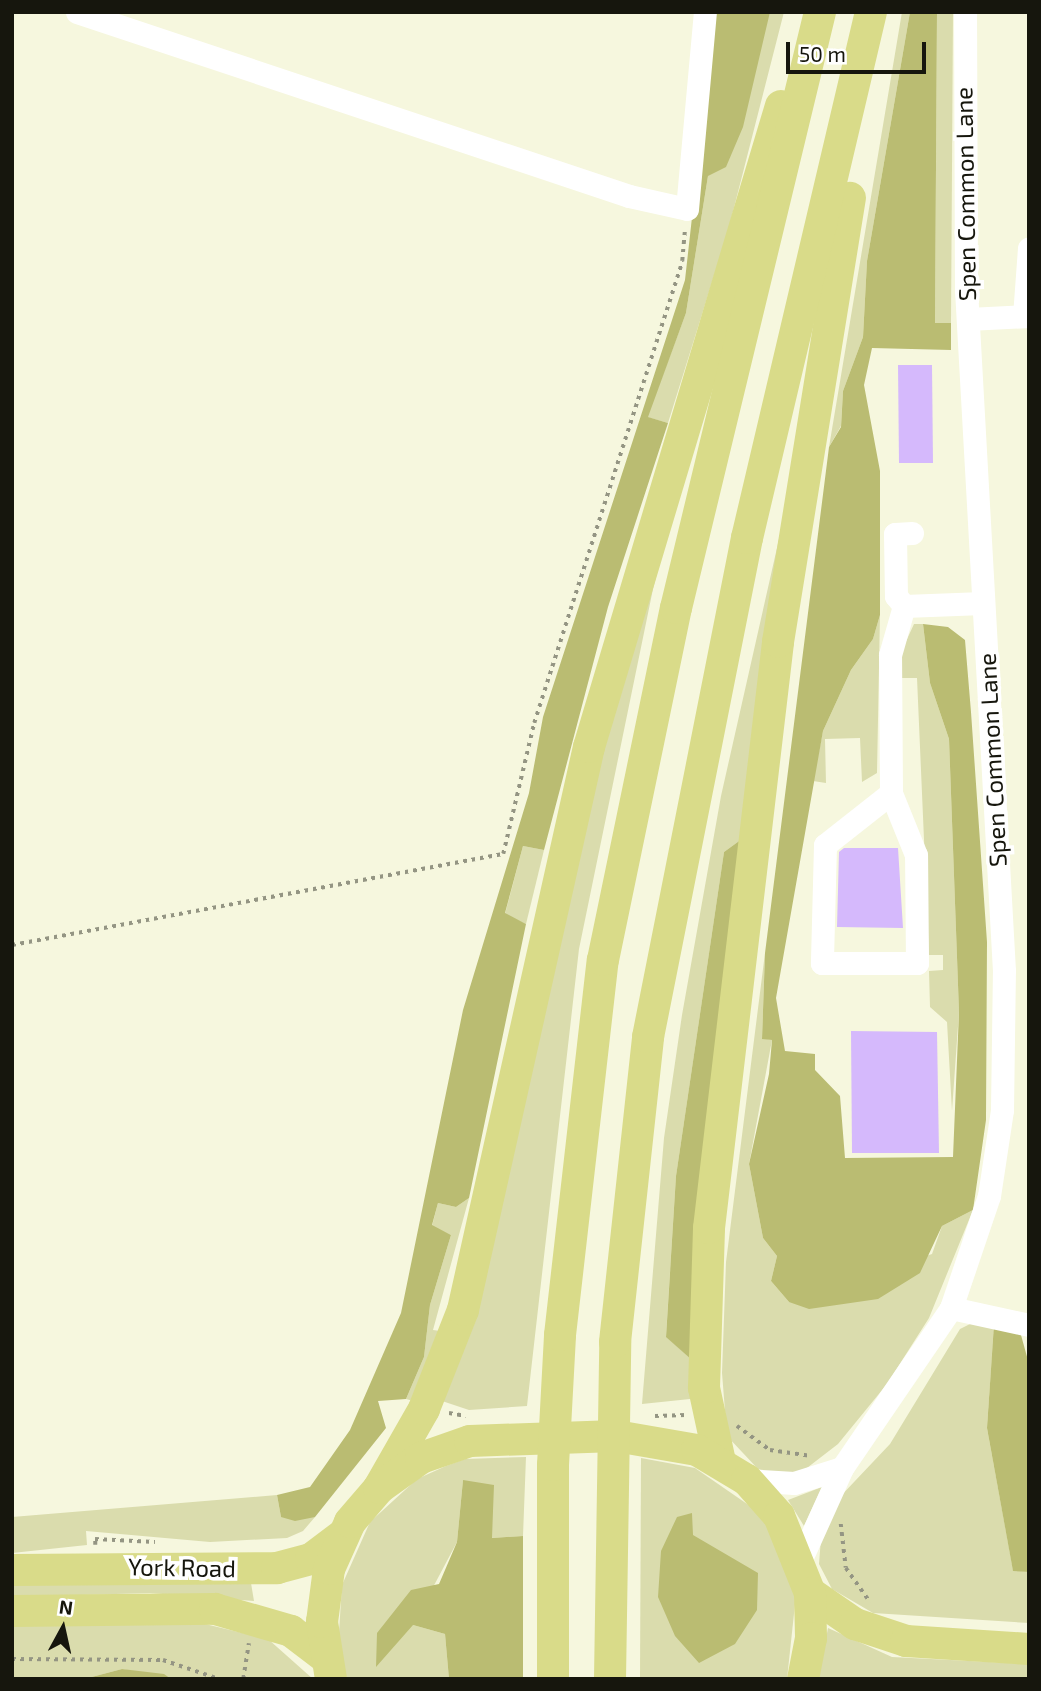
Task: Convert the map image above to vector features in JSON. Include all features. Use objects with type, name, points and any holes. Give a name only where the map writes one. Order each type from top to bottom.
[{"type":"highway","points":[[328,1668],[325,1586],[343,1535],[379,1488],[424,1409],[463,1310],[589,747],[728,269],[815,12]]},
{"type":"highway","points":[[553,1679],[552,1465],[561,1322],[603,960],[679,596],[820,12]]},
{"type":"highway","points":[[610,1679],[615,1342],[648,1037],[747,538],[853,99],[871,12]]},
{"type":"highway","points":[[720,1462],[704,1388],[709,1228],[778,642],[852,189],[853,99]]},
{"type":"highway","points":[[379,1488],[421,1458],[473,1429],[616,1436],[672,1442],[720,1462],[747,1480],[779,1516],[802,1559],[810,1593],[811,1638],[803,1679]]},
{"type":"highway","name":"York Road","points":[[12,1570],[277,1568],[311,1559],[343,1535]]},
{"type":"highway","points":[[810,1593],[855,1624],[906,1641],[1029,1649]]},
{"type":"highway","name":"York Road","points":[[12,1611],[215,1609],[291,1632],[328,1668]]},
{"type":"street","points":[[77,12],[629,197],[687,209],[705,12]]},
{"type":"street","name":"Spen Common Lane","points":[[802,1559],[833,1463],[951,1308],[989,1196],[1002,1110],[1004,971],[968,319],[965,12]]},
{"type":"street","points":[[968,319],[1026,316],[1029,248]]},
{"type":"street","points":[[904,606],[896,596],[895,534],[912,533]]},
{"type":"street","points":[[904,606],[983,603]]},
{"type":"street","points":[[891,793],[825,845],[822,963],[917,963],[916,855],[891,793],[890,655],[904,606]]},
{"type":"street","points":[[951,1308],[1029,1325]]},
{"type":"street","points":[[747,1480],[794,1483],[833,1463]]},
{"type":"path","points":[[12,946],[503,854],[534,723],[682,261],[687,209]]},
{"type":"path","points":[[437,1412],[473,1429]]},
{"type":"path","points":[[729,1420],[771,1450],[833,1463]]},
{"type":"path","points":[[842,1518],[841,1553],[851,1579],[882,1608]]},
{"type":"path","points":[[243,1679],[250,1635]]},
{"type":"path","points":[[12,1659],[163,1660],[219,1679]]},
{"type":"green space","points":[[715,12],[770,12],[743,127],[726,167],[708,176],[686,313],[648,417],[668,423],[608,607],[544,850],[523,846],[505,913],[526,924],[469,1198],[456,1207],[438,1203],[432,1225],[451,1235],[430,1305],[424,1357],[406,1399],[378,1401],[386,1428],[315,1517],[295,1521],[281,1517],[277,1495],[310,1487],[350,1430],[401,1313],[463,1010],[529,793],[543,717],[685,280]]},
{"type":"green space","points":[[770,12],[784,12],[728,231],[668,423],[647,417],[686,313],[708,176]]},
{"type":"green space","points":[[902,12],[910,12],[867,261],[863,337],[843,391],[841,426],[829,447]]},
{"type":"green space","points":[[910,12],[937,12],[935,323],[951,323],[951,350],[872,348],[864,385],[880,471],[880,615],[873,639],[851,670],[823,731],[776,998],[785,1051],[815,1054],[815,1070],[840,1096],[845,1158],[953,1157],[959,1012],[949,739],[930,683],[923,624],[948,627],[965,640],[971,712],[987,942],[986,1120],[973,1210],[942,1226],[920,1273],[878,1299],[809,1309],[789,1302],[771,1281],[777,1256],[763,1238],[749,1164],[769,1074],[772,1040],[762,1039],[765,953],[829,447],[841,427],[843,391],[863,337],[867,261]]},
{"type":"green space","points":[[937,12],[953,12],[951,323],[935,323]]},
{"type":"green space","points":[[698,413],[653,589],[579,949],[527,1406],[469,1410],[439,1400],[558,912]]},
{"type":"green space","points":[[800,446],[746,836],[724,852],[676,1176],[666,1336],[693,1361],[690,1399],[642,1404],[664,1138],[682,1015],[721,796]]},
{"type":"green space","points":[[880,615],[877,773],[862,782],[860,738],[825,739],[826,783],[813,781],[823,731],[851,670],[873,639]]},
{"type":"green space","points":[[914,624],[923,624],[930,683],[949,739],[959,1012],[952,1111],[947,1022],[930,1007],[929,971],[943,970],[943,955],[929,955],[917,678],[902,678],[902,650]]},
{"type":"green space","points":[[746,836],[693,1361],[666,1337],[676,1176],[724,852]]},
{"type":"green space","points":[[523,846],[544,850],[526,924],[505,914]]},
{"type":"green space","points":[[765,953],[762,1038],[772,1040],[749,1164],[763,1238],[777,1256],[771,1281],[789,1302],[932,1254],[942,1226],[973,1210],[929,1318],[887,1384],[838,1444],[803,1471],[780,1476],[758,1469],[727,1436],[722,1373],[726,1262]]},
{"type":"green space","points":[[469,1198],[433,1330],[447,1332],[417,1402],[406,1399],[424,1357],[430,1305],[451,1235],[432,1226],[438,1203],[456,1207]]},
{"type":"green space","points":[[974,1322],[994,1324],[987,1428],[1013,1570],[1029,1572],[1029,1623],[873,1613],[832,1589],[819,1564],[821,1538],[837,1500],[890,1444],[960,1329]]},
{"type":"green space","points":[[994,1324],[1021,1335],[1029,1364],[1029,1572],[1013,1571],[987,1428]]},
{"type":"green space","points":[[526,1457],[523,1536],[491,1538],[463,1480],[457,1542],[413,1625],[445,1634],[449,1679],[347,1679],[338,1648],[342,1585],[370,1522],[417,1479],[446,1466],[465,1459]]},
{"type":"green space","points":[[641,1458],[695,1468],[750,1506],[772,1531],[796,1595],[787,1679],[640,1679]]},
{"type":"green space","points":[[463,1480],[494,1485],[492,1538],[523,1536],[523,1679],[449,1679],[445,1634],[413,1625],[376,1667],[377,1633],[411,1590],[439,1584],[457,1542]]},
{"type":"green space","points":[[822,1487],[804,1526],[788,1500]]},
{"type":"green space","points":[[277,1495],[281,1517],[315,1517],[303,1531],[287,1538],[210,1542],[86,1531],[87,1545],[12,1553],[12,1517]]},
{"type":"green space","points":[[692,1513],[693,1535],[758,1573],[757,1610],[735,1644],[699,1663],[675,1636],[658,1597],[661,1551],[677,1517]]},
{"type":"green space","points":[[12,1583],[251,1583],[254,1601],[150,1593],[12,1597]]},
{"type":"green space","points":[[201,1623],[268,1639],[313,1679],[171,1679],[122,1669],[84,1679],[12,1679],[12,1625]]},
{"type":"green space","points":[[828,1628],[892,1657],[1029,1664],[1029,1678],[818,1679]]},
{"type":"green space","points":[[122,1669],[164,1674],[171,1679],[84,1679]]},
{"type":"building","points":[[898,365],[932,365],[933,463],[899,463]]},
{"type":"building","points":[[844,848],[898,848],[903,928],[837,927],[839,852]]},
{"type":"building","points":[[851,1031],[937,1032],[939,1153],[852,1153]]}]
